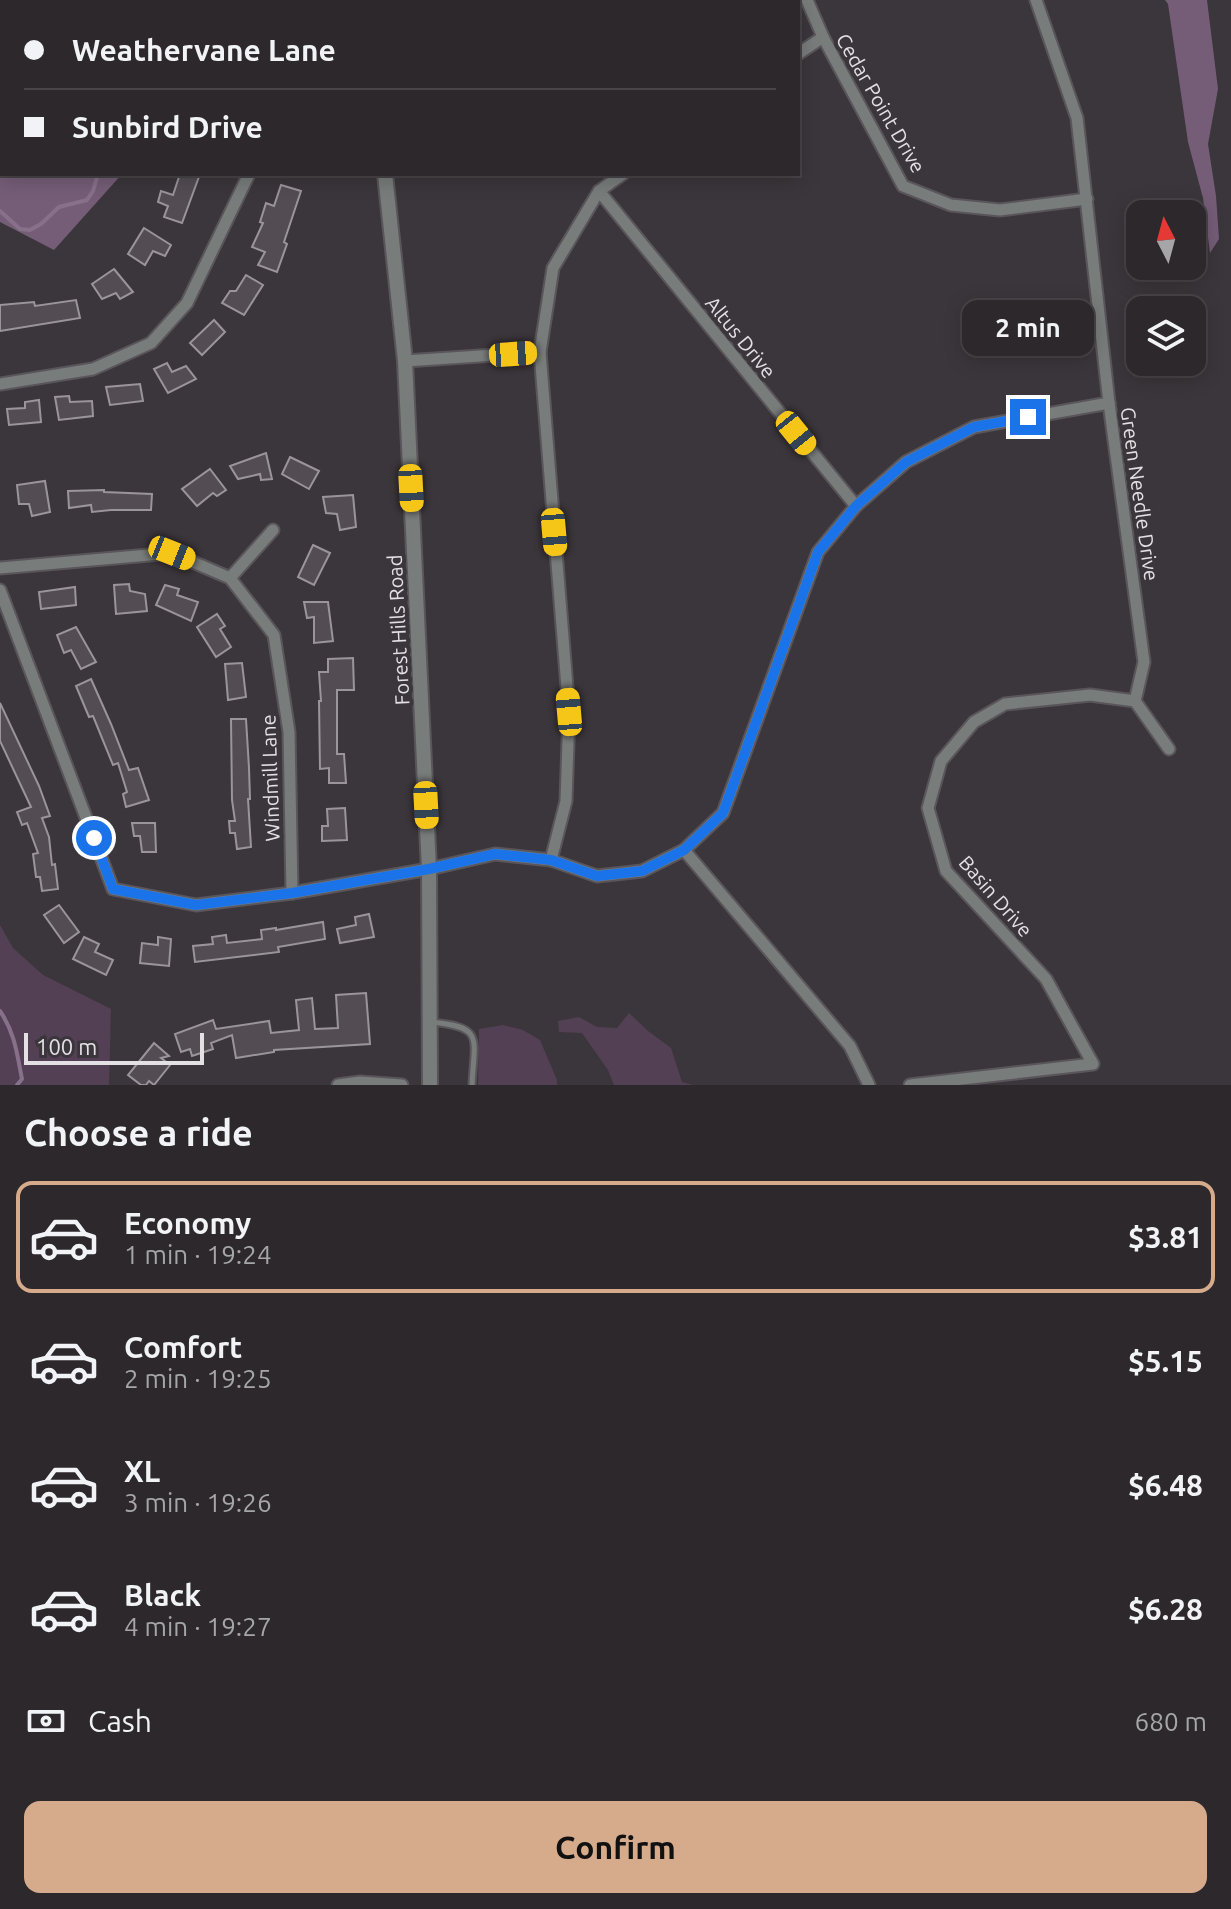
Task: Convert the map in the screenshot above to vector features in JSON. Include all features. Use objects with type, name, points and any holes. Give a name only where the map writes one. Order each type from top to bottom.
[{"type":"street","name":"Cedar Point Drive","points":[[807,0],[823,37],[903,186],[951,205],[1000,210],[1087,199]]},
{"type":"street","name":"Green Needle Drive","points":[[1036,0],[1077,118],[1109,403],[1144,662],[1135,701]]},
{"type":"street","points":[[800,53],[823,37]]},
{"type":"street","points":[[0,384],[93,369],[151,343],[187,303],[248,176]]},
{"type":"street","name":"Forest Hills Road","points":[[385,176],[405,361],[429,869],[430,1085]]},
{"type":"street","points":[[551,860],[566,801],[569,712],[540,352],[553,268],[599,191],[620,176]]},
{"type":"street","name":"Altus Drive","points":[[599,191],[856,506]]},
{"type":"street","points":[[405,361],[540,352]]},
{"type":"street","points":[[0,590],[113,889],[196,905],[292,893],[495,854],[551,860],[597,876],[642,871],[684,850],[723,813],[818,552],[856,506],[906,462],[974,427],[1109,403]]},
{"type":"street","points":[[230,578],[273,530]]},
{"type":"street","name":"Windmill Lane","points":[[0,568],[172,553],[230,578],[274,635],[289,732],[292,893]]},
{"type":"street","name":"Basin Drive","points":[[910,1085],[1093,1064],[1046,979],[946,871],[928,808],[941,761],[974,722],[1005,704],[1090,695],[1135,701]]},
{"type":"street","points":[[1135,701],[1169,749]]},
{"type":"street","points":[[684,850],[850,1046],[869,1085]]},
{"type":"street","points":[[338,1085],[360,1082],[402,1085]]},
{"type":"lane","points":[[430,1022],[454,1024],[472,1034],[472,1085]]},
{"type":"shaded area","points":[[1165,0],[1207,0],[1218,89],[1208,144],[1219,239],[1210,253],[1206,200],[1203,200],[1188,142]]},
{"type":"shaded area","points":[[0,176],[120,176],[54,250],[0,222]]},
{"type":"shaded area","points":[[0,925],[13,948],[43,975],[111,1009],[109,1085],[0,1085]]},
{"type":"shaded area","points":[[629,1013],[671,1048],[682,1082],[693,1085],[614,1085],[608,1070],[582,1033],[559,1032],[558,1021],[579,1017],[597,1027],[617,1028]]},
{"type":"shaded area","points":[[503,1025],[523,1030],[540,1040],[557,1085],[478,1085],[479,1029]]},
{"type":"building","points":[[179,176],[199,176],[182,223],[164,217],[168,206],[158,202],[161,191],[173,195]]},
{"type":"building","points":[[281,185],[301,191],[277,272],[258,265],[265,252],[252,247],[263,223],[260,222],[266,203],[274,206]]},
{"type":"building","points":[[144,228],[171,245],[165,256],[153,251],[145,265],[128,254]]},
{"type":"building","points":[[114,269],[133,292],[120,299],[116,293],[102,299],[92,284]]},
{"type":"building","points":[[246,275],[263,285],[244,315],[222,303],[230,291],[236,291]]},
{"type":"building","points":[[76,300],[80,318],[0,331],[0,305],[34,302],[35,306]]},
{"type":"building","points":[[214,320],[225,332],[202,355],[190,343]]},
{"type":"building","points":[[167,363],[172,372],[186,366],[196,379],[168,393],[154,369]]},
{"type":"building","points":[[140,384],[143,401],[110,405],[106,387]]},
{"type":"building","points":[[69,396],[70,402],[92,401],[93,416],[59,420],[55,397]]},
{"type":"building","points":[[39,400],[41,422],[9,425],[7,409],[25,408],[25,402]]},
{"type":"building","points":[[266,453],[272,479],[261,480],[260,474],[238,479],[230,466]]},
{"type":"building","points":[[290,457],[319,471],[309,489],[282,474]]},
{"type":"building","points":[[210,469],[226,490],[217,496],[213,493],[197,506],[182,489]]},
{"type":"building","points":[[45,481],[50,512],[32,516],[29,504],[19,504],[17,485]]},
{"type":"building","points":[[68,491],[152,494],[151,510],[92,512],[91,505],[69,508]]},
{"type":"building","points":[[353,495],[356,527],[340,530],[337,514],[326,513],[323,497]]},
{"type":"building","points":[[313,545],[330,553],[314,585],[298,577]]},
{"type":"building","points":[[129,584],[130,591],[145,594],[147,611],[116,614],[114,585]]},
{"type":"building","points":[[165,585],[179,589],[177,595],[198,602],[191,621],[156,605]]},
{"type":"building","points":[[75,587],[76,605],[41,609],[39,592]]},
{"type":"building","points":[[304,602],[328,602],[333,641],[314,643],[314,617],[307,618]]},
{"type":"building","points":[[217,614],[225,626],[220,629],[231,647],[216,657],[197,627]]},
{"type":"building","points":[[76,627],[96,662],[81,669],[71,650],[64,653],[57,635]]},
{"type":"building","points":[[353,658],[354,690],[337,690],[337,754],[344,754],[346,783],[329,783],[329,768],[320,769],[319,672],[328,672],[328,659]]},
{"type":"building","points":[[242,663],[246,697],[228,700],[225,664]]},
{"type":"building","points":[[91,679],[129,770],[138,768],[149,800],[126,807],[123,794],[127,792],[118,763],[113,765],[93,716],[89,717],[76,686]]},
{"type":"building","points":[[0,703],[50,816],[42,818],[49,837],[58,889],[42,891],[40,877],[36,877],[33,854],[38,853],[27,823],[22,825],[17,812],[31,807],[0,741]]},
{"type":"building","points":[[231,719],[246,719],[249,768],[251,847],[237,849],[235,833],[230,833],[229,821],[235,821]]},
{"type":"building","points":[[345,808],[347,840],[322,841],[322,826],[328,826],[327,809]]},
{"type":"building","points":[[132,823],[155,823],[156,852],[142,852],[140,836],[134,836]]},
{"type":"building","points":[[59,905],[79,932],[64,943],[44,915]]},
{"type":"building","points":[[369,914],[374,937],[340,943],[337,929],[356,925],[355,917]]},
{"type":"building","points":[[323,922],[325,939],[278,947],[279,952],[195,962],[193,946],[213,944],[212,937],[226,935],[227,943],[262,939],[261,930]]},
{"type":"building","points":[[84,937],[99,944],[95,952],[113,960],[106,975],[73,959]]},
{"type":"building","points":[[158,937],[171,939],[169,966],[140,963],[142,943],[158,945]]},
{"type":"building","points":[[366,993],[370,1044],[274,1050],[236,1058],[232,1035],[211,1043],[213,1049],[192,1056],[190,1049],[181,1052],[175,1034],[213,1020],[216,1029],[269,1021],[271,1033],[299,1030],[296,1000],[312,998],[315,1029],[338,1028],[336,995]]},
{"type":"building","points":[[154,1043],[169,1056],[161,1058],[170,1065],[154,1085],[149,1081],[141,1085],[128,1075]]},
{"type":"waterway","points":[[0,211],[20,229],[30,230],[59,207],[87,200],[97,176]]},
{"type":"waterway","points":[[0,1011],[17,1052],[22,1079],[17,1085]]},
{"type":"route","points":[[94,838],[113,889],[196,905],[292,893],[495,854],[551,860],[597,876],[642,871],[684,850],[723,813],[818,552],[856,506],[906,462],[974,427],[1028,417]]}]
